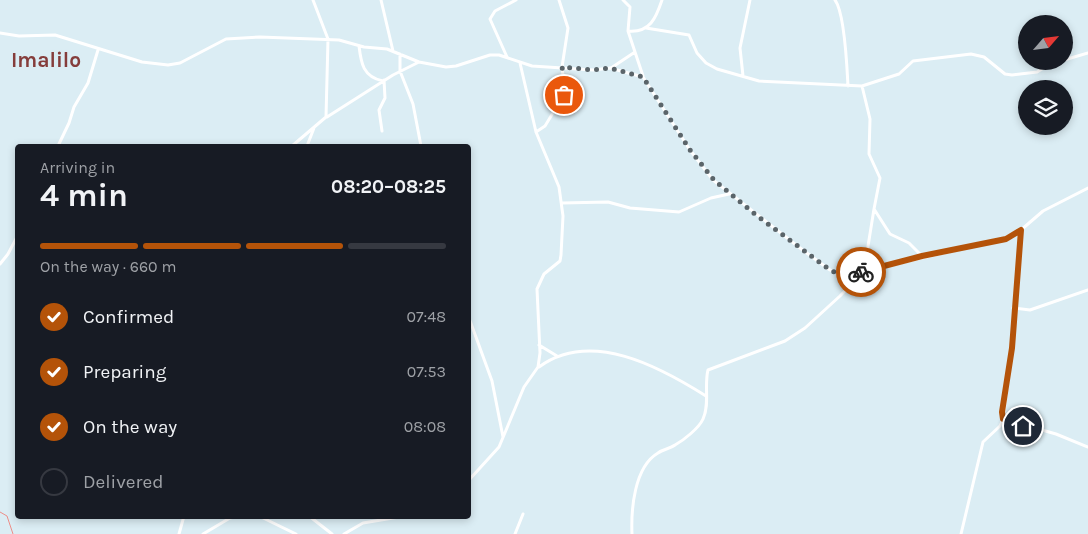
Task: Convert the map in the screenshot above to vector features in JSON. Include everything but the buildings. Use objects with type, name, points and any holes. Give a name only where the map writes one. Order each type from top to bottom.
[{"type":"street","points":[[313,0],[328,39],[325,88],[326,117]]},
{"type":"street","points":[[382,0],[393,51]]},
{"type":"street","points":[[507,57],[490,19],[495,11],[516,0]]},
{"type":"street","points":[[536,132],[545,126],[565,93],[562,67],[568,28],[559,0]]},
{"type":"street","points":[[623,0],[630,7],[628,31],[643,77],[694,156],[714,180],[730,194],[830,270],[843,276],[922,256],[1006,239],[1021,230],[1044,211],[1088,188]]},
{"type":"street","points":[[646,28],[656,20],[662,0]]},
{"type":"street","points":[[743,76],[740,48],[750,0]]},
{"type":"street","points":[[835,0],[838,5],[843,33],[848,86]]},
{"type":"street","points":[[628,31],[646,28],[689,35],[697,54],[706,63],[759,81],[814,82],[862,86],[899,74],[911,62],[944,57],[978,55],[1005,74],[1016,75],[1040,70]]},
{"type":"street","points":[[0,33],[19,36],[55,36],[142,62],[174,65],[214,44],[235,37],[328,39],[393,51],[419,62],[456,66],[490,55],[507,57],[532,66],[593,70],[610,68],[643,77]]},
{"type":"street","points":[[359,46],[362,66],[372,78],[384,81]]},
{"type":"street","points":[[59,144],[74,107],[88,83],[98,50]]},
{"type":"street","points":[[610,68],[635,52]]},
{"type":"street","points":[[1073,57],[1088,53]]},
{"type":"street","points":[[400,54],[400,71],[412,104],[421,144]]},
{"type":"street","points":[[294,144],[326,117],[400,71],[419,62]]},
{"type":"street","points":[[520,63],[536,132],[557,179],[562,203],[561,259],[544,274],[537,289],[540,345],[538,367]]},
{"type":"street","points":[[382,131],[379,110],[385,98],[384,81]]},
{"type":"street","points":[[632,534],[635,496],[644,468],[656,454],[675,446],[703,421],[708,370],[763,351],[795,335],[816,319],[864,271],[880,178],[868,154],[870,119],[862,86]]},
{"type":"street","points":[[308,144],[314,128]]},
{"type":"street","points":[[562,203],[608,202],[630,208],[679,212],[711,198],[730,194]]},
{"type":"street","points":[[874,209],[890,234],[909,243],[922,256]]},
{"type":"street","points":[[961,534],[983,442],[1000,426],[1003,419],[1012,348],[1013,308],[1021,230]]},
{"type":"street","points":[[0,264],[15,241]]},
{"type":"street","points":[[1013,308],[1030,310],[1088,290]]},
{"type":"street","points":[[471,323],[492,381],[503,438]]},
{"type":"street","points":[[540,345],[557,356]]},
{"type":"street","points":[[471,478],[488,461],[503,438],[524,387],[538,367],[557,356],[590,351],[637,359],[656,367],[706,396]]},
{"type":"street","points":[[1003,419],[1056,434],[1088,447]]},
{"type":"street","points":[[515,534],[523,514]]},
{"type":"street","points":[[179,534],[183,519]]},
{"type":"street","points":[[203,534],[228,519]]},
{"type":"street","points":[[265,519],[296,534]]},
{"type":"street","points":[[313,519],[332,534]]},
{"type":"street","points":[[344,534],[356,525],[386,519]]},
{"type":"waterway","points":[[0,512],[7,516],[13,534]]},
{"type":"way so far","points":[[564,95],[565,84],[562,67],[593,70],[610,68],[643,77],[690,150],[719,185],[756,215],[838,275],[843,276],[861,272]]},
{"type":"district","name":"Imalilo","points":[[46,60]]},
{"type":"route","points":[[861,272],[922,256],[1006,239],[1021,230],[1013,308],[1012,348],[1002,412],[1003,419],[1023,426]]}]
